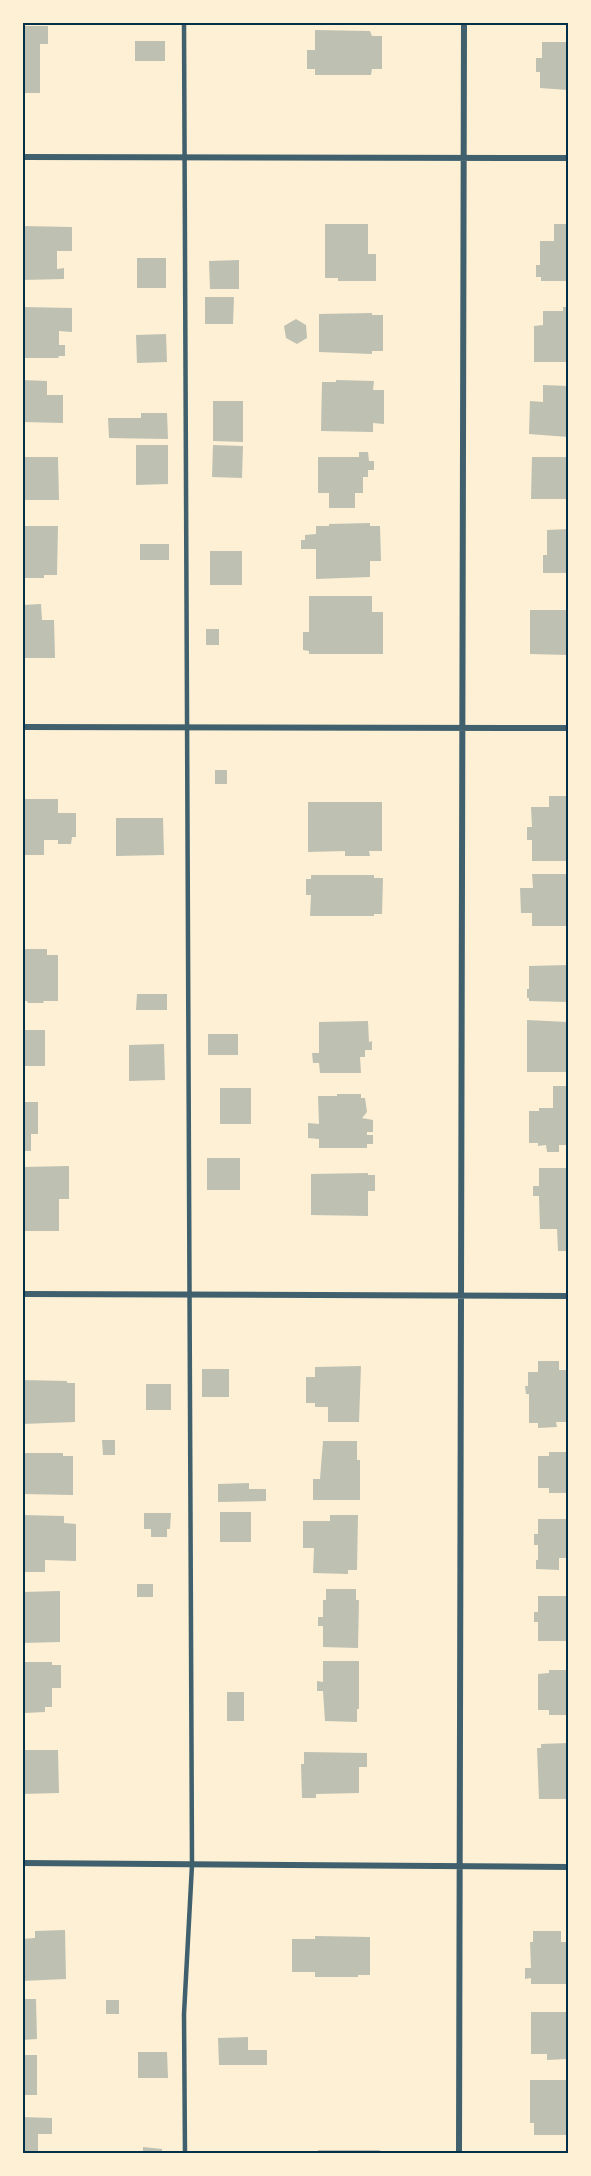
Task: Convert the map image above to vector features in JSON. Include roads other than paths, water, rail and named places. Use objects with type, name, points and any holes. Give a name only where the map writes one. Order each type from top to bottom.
[{"type":"street","points":[[459,2154],[464,22]]},
{"type":"street","points":[[22,157],[568,158]]},
{"type":"street","points":[[22,728],[568,728]]},
{"type":"street","points":[[22,1294],[568,1296]]},
{"type":"street","points":[[22,1863],[568,1867]]},
{"type":"lane","points":[[184,22],[189,728],[192,1864],[184,2014],[185,2154]]}]
